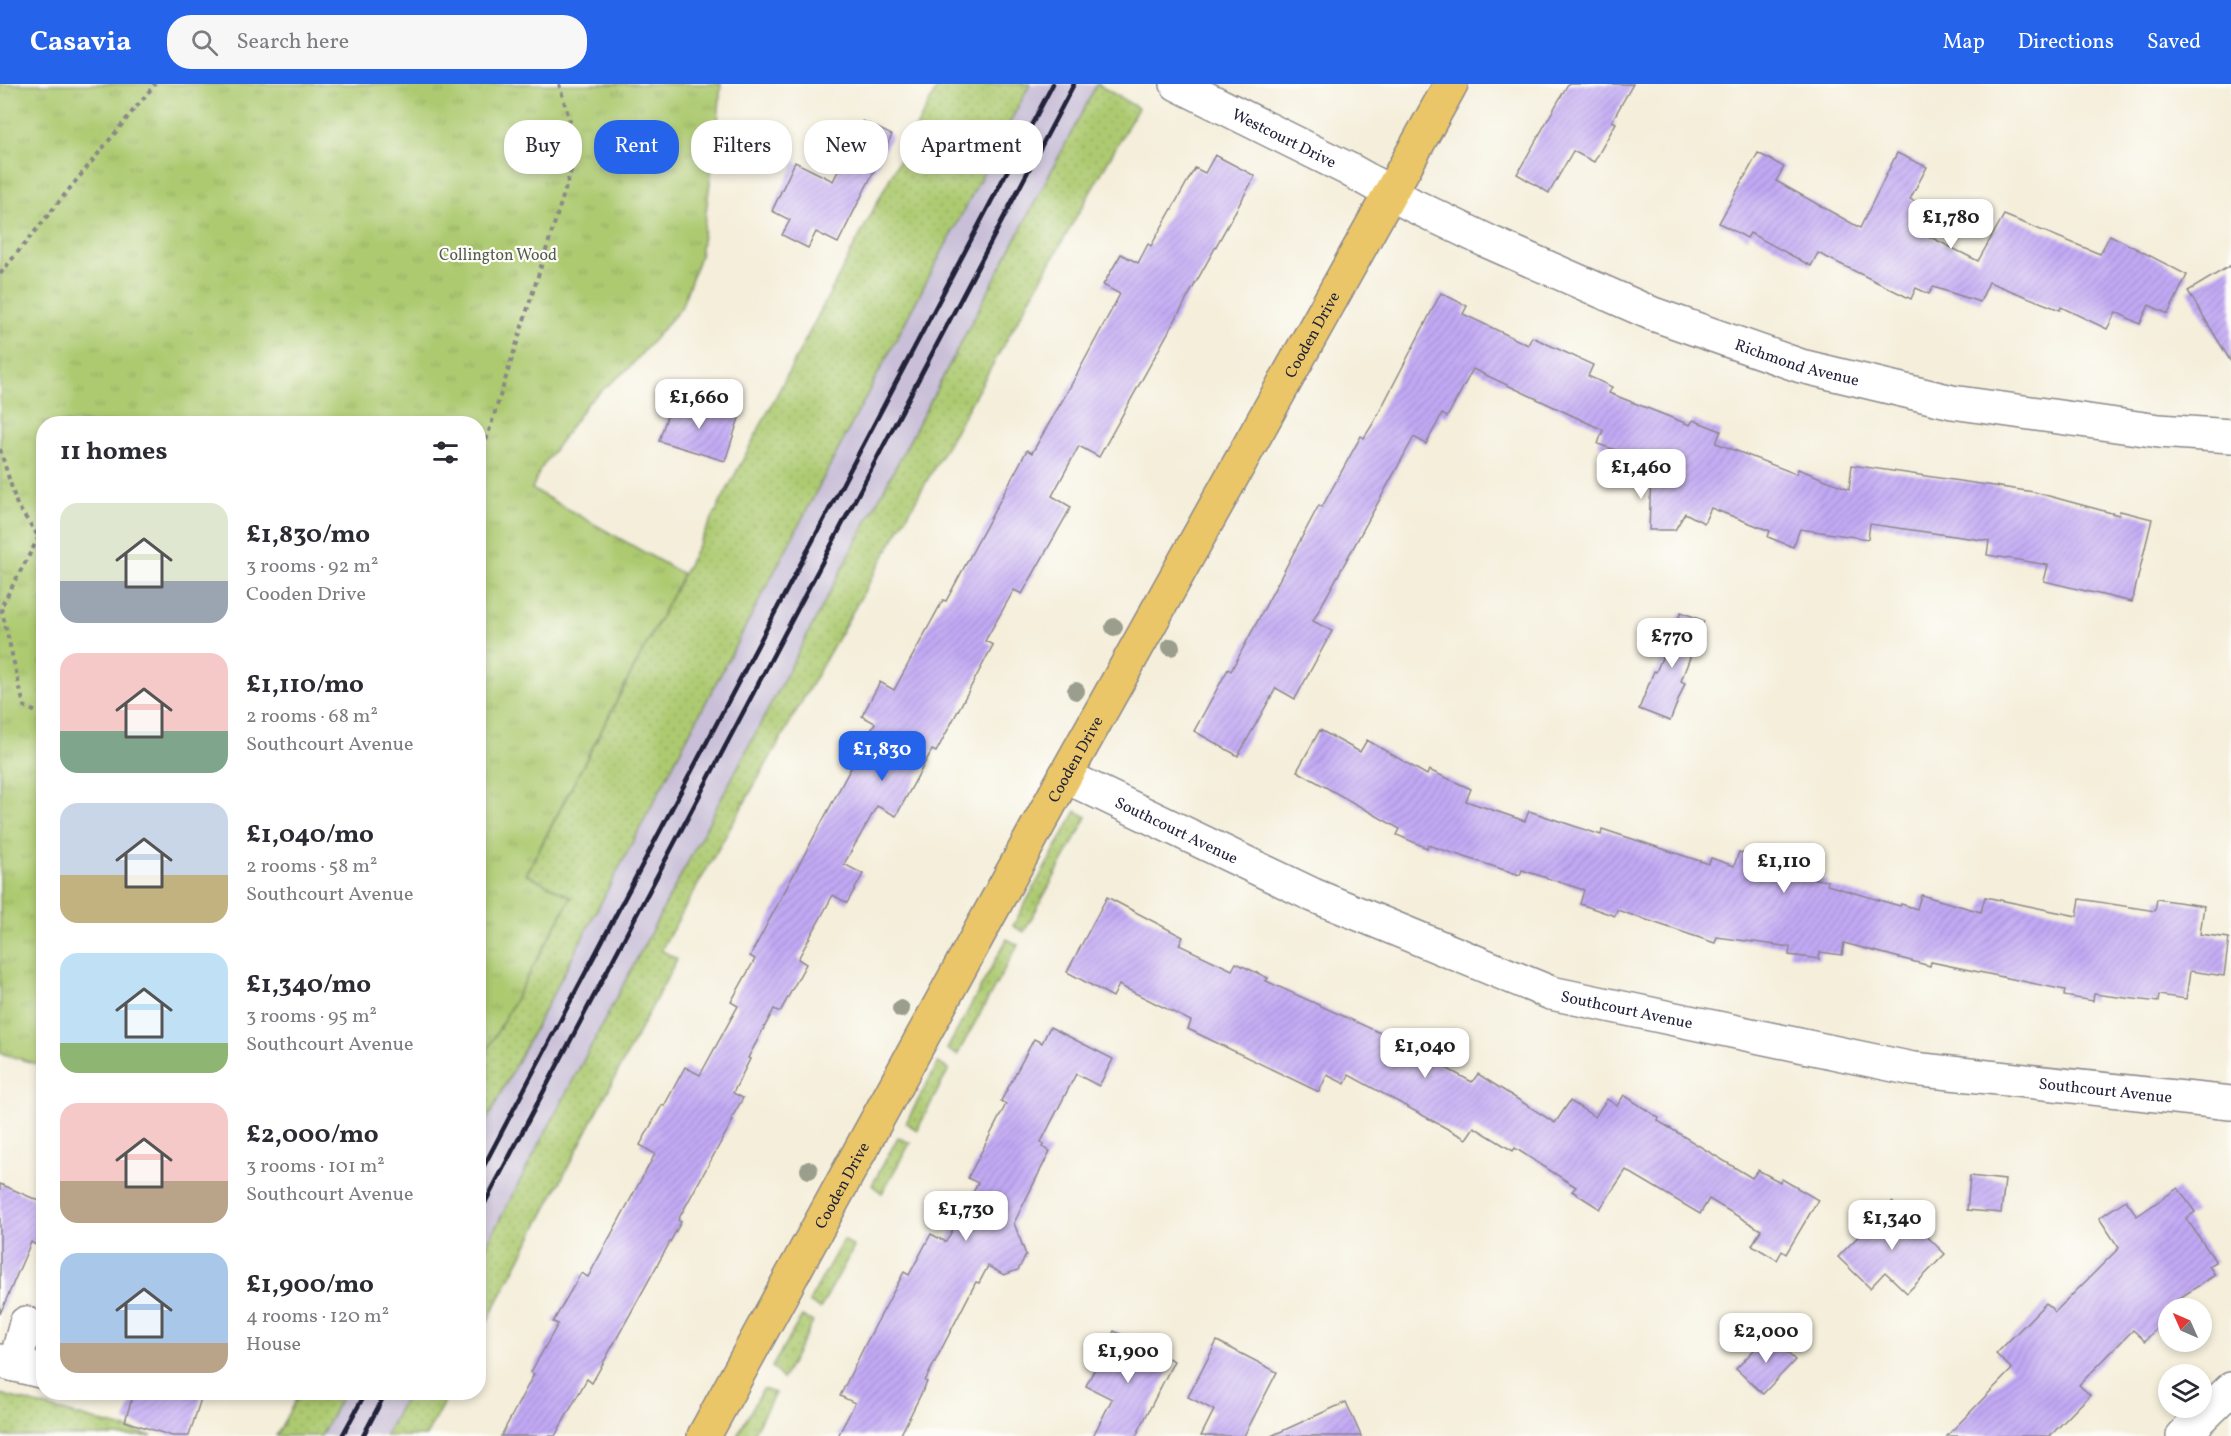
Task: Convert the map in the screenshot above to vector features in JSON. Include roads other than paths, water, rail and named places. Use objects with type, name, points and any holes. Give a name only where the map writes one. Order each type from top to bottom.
[{"type":"main road","name":"Cooden Drive","points":[[704,1436],[1065,776],[1451,84]]},
{"type":"street","name":"Westcourt Drive","points":[[1177,84],[1348,169],[1390,193]]},
{"type":"street","name":"Richmond Avenue","points":[[1390,193],[1477,236],[1653,314],[1801,366],[1952,402],[2159,431],[2231,436]]},
{"type":"street","name":"Southcourt Avenue","points":[[1065,776],[1313,895],[1551,993],[1913,1069],[2231,1103]]},
{"type":"street","points":[[19,1366],[26,1323]]},
{"type":"street","points":[[2183,1436],[2231,1389]]},
{"type":"railway","points":[[486,1162],[1053,84]]},
{"type":"railway","points":[[486,1201],[1074,84]]},
{"type":"railway","points":[[342,1436],[362,1400]]},
{"type":"railway","points":[[363,1436],[382,1400]]},
{"type":"park label","name":"Collington Wood","points":[[498,254]]}]
